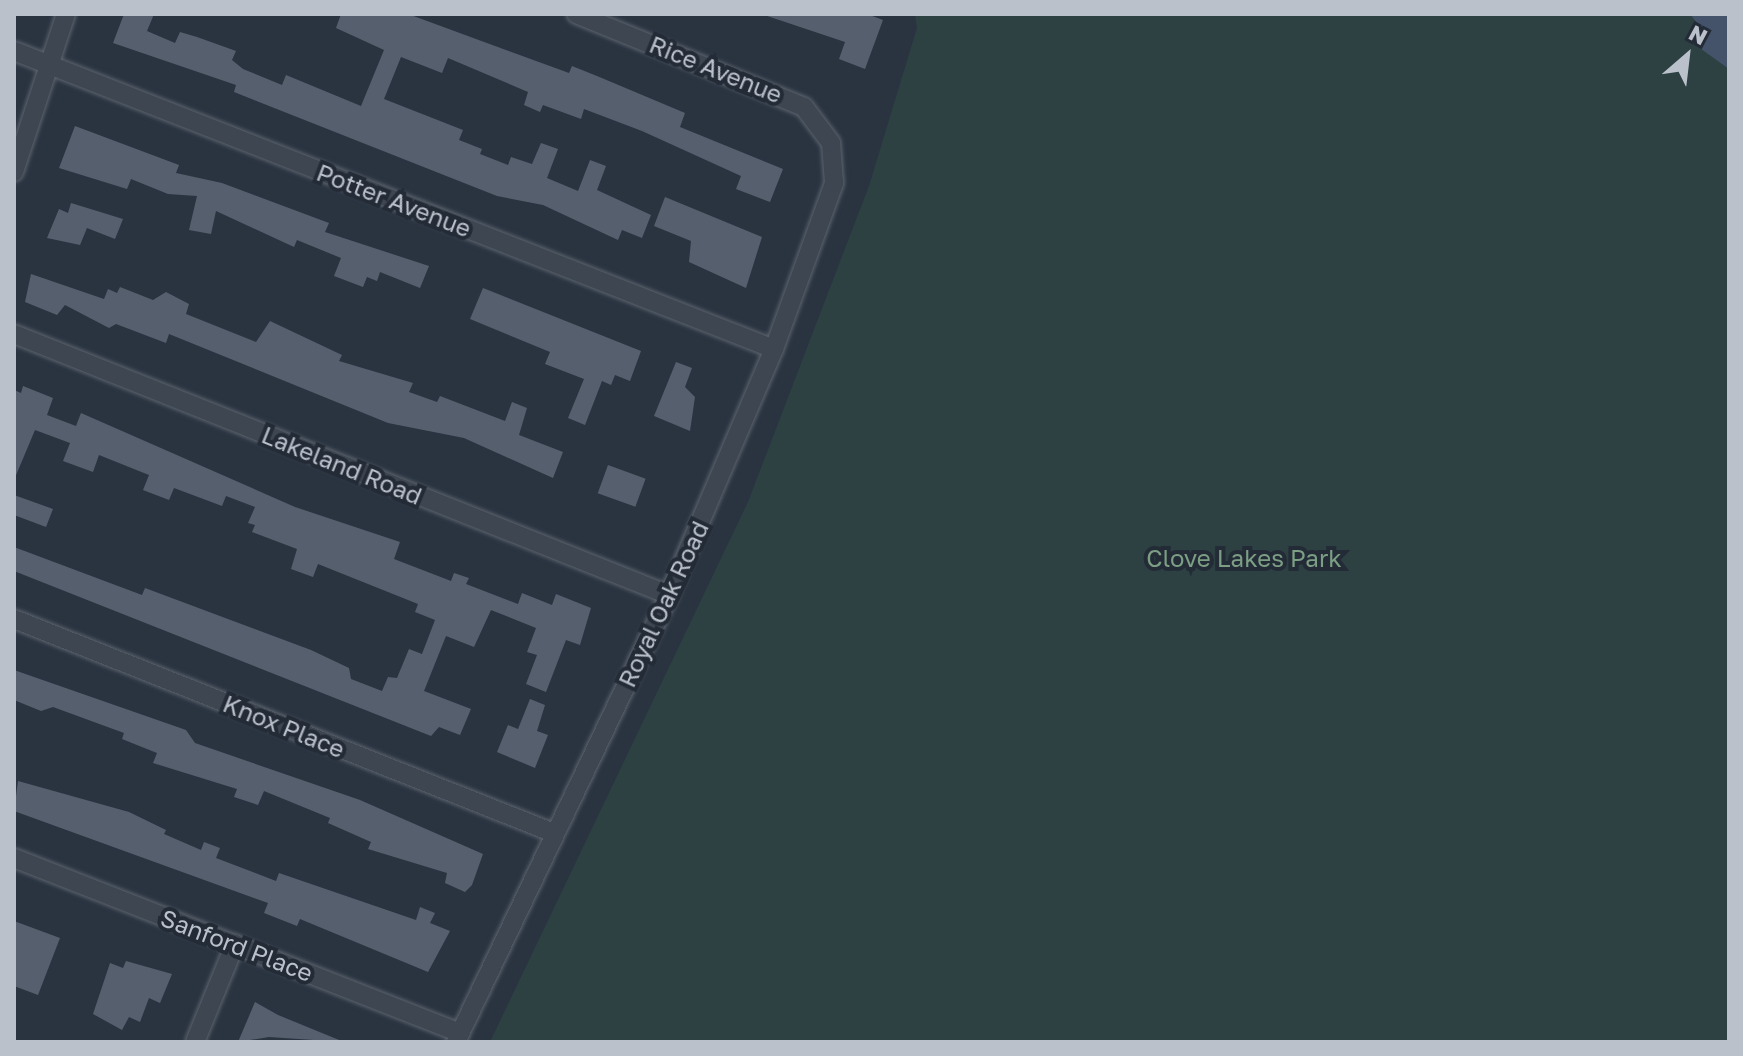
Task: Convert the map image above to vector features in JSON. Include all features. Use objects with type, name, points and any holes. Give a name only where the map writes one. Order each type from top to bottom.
[{"type":"street","points":[[14,172],[47,64],[66,14]]},
{"type":"street","name":"Rice Avenue","points":[[576,14],[783,94],[815,119],[833,153]]},
{"type":"street","name":"Potter Avenue","points":[[14,51],[774,349]]},
{"type":"street","name":"Royal Oak Road","points":[[458,1037],[669,595],[774,349],[834,183],[833,153]]},
{"type":"street","name":"Lakeland Road","points":[[14,334],[669,595]]},
{"type":"street","name":"Knox Place","points":[[14,619],[554,833]]},
{"type":"street","name":"Sanford Place","points":[[14,858],[235,944],[458,1037]]},
{"type":"street","points":[[195,1042],[235,944]]},
{"type":"green space","name":"Clove Lakes Park","points":[[915,14],[1729,14],[1729,1042],[490,1042],[748,502],[869,186],[917,28]]},
{"type":"water","points":[[1690,14],[1729,14],[1729,69],[1694,44],[1697,23]]},
{"type":"building","points":[[124,14],[154,14],[147,31],[175,43],[180,32],[197,37],[236,51],[232,60],[243,69],[282,85],[286,75],[361,106],[384,50],[336,28],[341,14],[408,14],[569,73],[572,66],[597,76],[685,113],[680,127],[783,169],[770,202],[736,189],[741,176],[642,131],[584,109],[581,119],[543,105],[540,112],[524,105],[528,92],[448,58],[442,73],[401,57],[384,99],[463,130],[459,140],[482,149],[480,154],[508,165],[511,157],[532,164],[541,143],[558,149],[547,178],[578,191],[590,160],[606,166],[597,190],[651,215],[642,238],[622,230],[618,240],[543,205],[497,196],[234,92],[236,85],[113,43]]},
{"type":"building","points":[[761,14],[867,14],[883,20],[865,69],[839,59],[845,42]]},
{"type":"building","points":[[75,126],[179,165],[176,173],[222,183],[329,223],[325,232],[429,266],[420,288],[380,272],[377,281],[367,277],[363,287],[334,276],[341,258],[297,240],[294,247],[216,211],[211,234],[189,230],[197,196],[168,194],[131,179],[127,189],[59,168]]},
{"type":"building","points":[[665,197],[762,237],[746,288],[689,262],[691,241],[654,226]]},
{"type":"building","points":[[71,203],[123,219],[115,239],[87,228],[80,245],[47,238],[59,209],[68,213]]},
{"type":"building","points":[[31,274],[104,299],[108,289],[117,293],[120,287],[153,300],[166,292],[189,304],[186,314],[256,342],[270,321],[342,355],[339,361],[413,383],[409,392],[437,402],[440,396],[505,421],[512,402],[527,408],[519,435],[563,452],[553,478],[464,438],[388,423],[169,334],[166,343],[116,324],[109,328],[65,305],[57,315],[25,302]]},
{"type":"building","points":[[483,288],[641,351],[630,381],[615,375],[611,385],[602,381],[585,425],[568,418],[584,379],[545,364],[550,352],[470,319]]},
{"type":"building","points":[[676,362],[692,368],[685,387],[695,397],[690,431],[654,416]]},
{"type":"building","points":[[23,386],[53,398],[47,415],[76,426],[81,413],[295,507],[400,542],[394,559],[451,581],[454,573],[469,578],[466,584],[518,604],[522,593],[552,605],[556,594],[591,608],[580,645],[566,640],[546,692],[526,684],[537,655],[527,652],[536,628],[491,610],[474,647],[446,636],[424,691],[471,709],[460,735],[439,727],[431,736],[14,571],[14,547],[142,595],[145,588],[311,650],[349,668],[351,679],[382,691],[388,677],[397,678],[409,649],[422,654],[435,620],[415,612],[418,604],[318,564],[313,577],[291,569],[297,549],[252,532],[255,525],[248,523],[255,507],[226,496],[222,506],[174,488],[169,500],[143,490],[149,475],[99,455],[93,472],[63,461],[70,443],[35,430],[14,480],[14,390],[21,393]]},
{"type":"building","points":[[608,465],[646,479],[635,507],[598,493]]},
{"type":"building","points":[[14,495],[53,509],[46,527],[14,515]]},
{"type":"building","points":[[14,670],[186,730],[195,743],[360,800],[483,854],[472,885],[465,892],[445,883],[447,873],[368,849],[371,842],[328,823],[330,818],[264,791],[258,805],[234,797],[237,789],[153,763],[157,753],[122,739],[124,733],[53,707],[41,711],[14,700]]},
{"type":"building","points":[[530,699],[545,705],[537,731],[548,735],[535,768],[497,752],[508,725],[518,729]]},
{"type":"building","points":[[18,781],[129,812],[166,830],[164,834],[201,850],[204,842],[220,848],[216,858],[276,881],[279,873],[416,920],[420,907],[435,913],[430,923],[450,931],[428,972],[300,919],[297,926],[264,913],[268,903],[14,811]]},
{"type":"building","points":[[14,921],[60,938],[38,995],[14,986]]},
{"type":"building","points":[[126,961],[172,974],[160,1003],[149,998],[140,1022],[129,1017],[122,1030],[93,1014],[110,963],[123,968]]},
{"type":"building","points":[[255,1002],[278,1015],[344,1042],[269,1037],[238,1042]]}]
